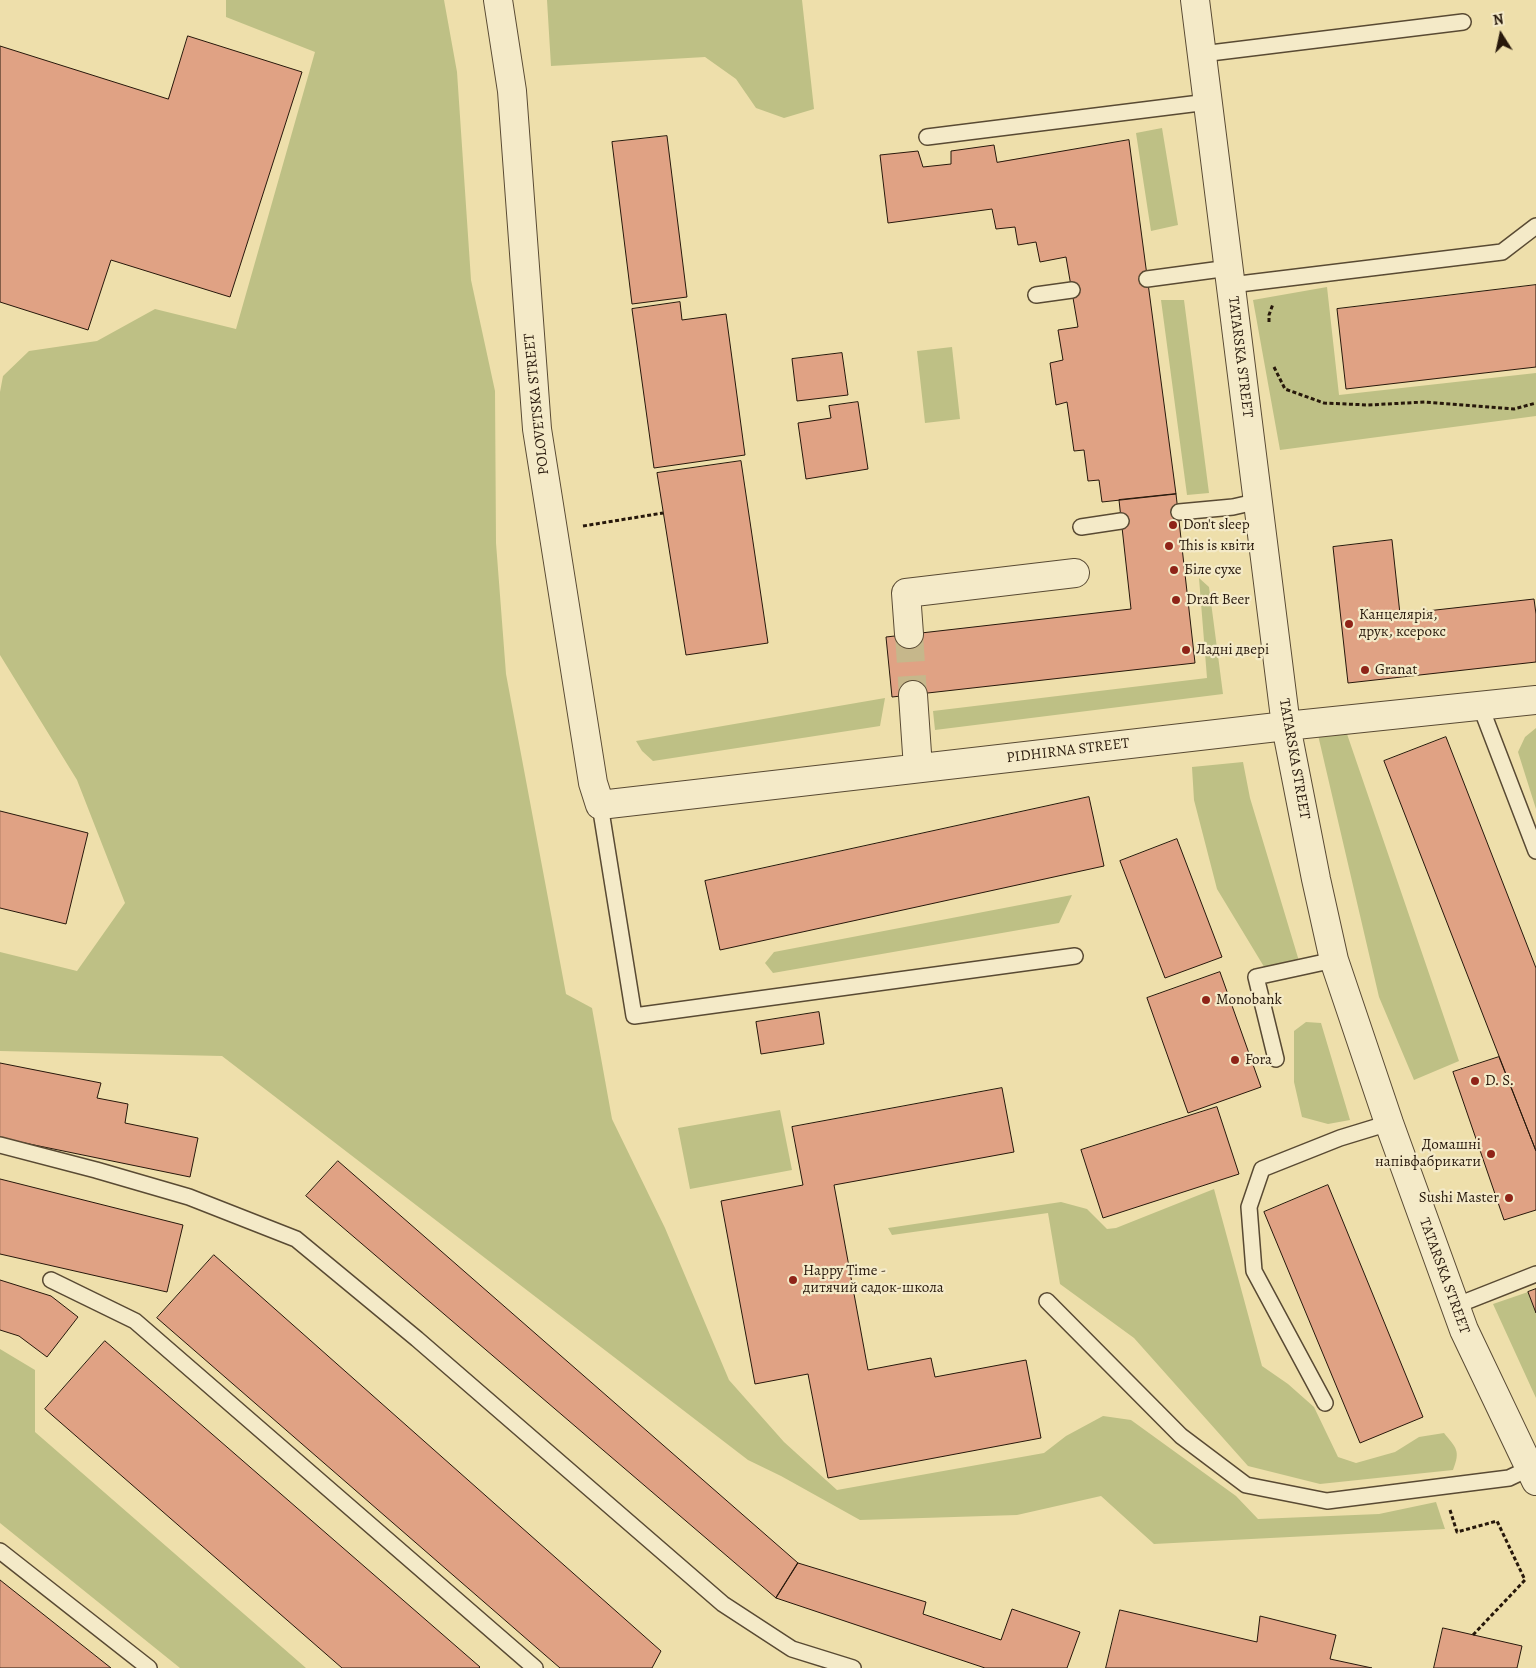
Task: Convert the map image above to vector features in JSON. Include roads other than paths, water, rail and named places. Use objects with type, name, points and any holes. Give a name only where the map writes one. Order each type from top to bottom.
[{"type":"street","name":"POLOVETSKA STREET","points":[[498,0],[512,91],[537,429],[593,783],[600,805]]},
{"type":"street","name":"TATARSKA STREET","points":[[1195,0],[1286,726],[1334,960],[1389,1123],[1464,1330],[1533,1475]]},
{"type":"street","points":[[909,634],[906,593],[1075,573]]},
{"type":"street","points":[[913,695],[918,768]]},
{"type":"street","name":"PIDHIRNA STREET","points":[[600,805],[1286,726],[1536,700]]},
{"type":"lane","points":[[1202,54],[1464,22]]},
{"type":"lane","points":[[927,137],[1208,102]]},
{"type":"lane","points":[[1148,279],[1230,276],[1502,252],[1536,226]]},
{"type":"lane","points":[[1036,295],[1072,290]]},
{"type":"lane","points":[[1178,512],[1233,507],[1259,501]]},
{"type":"lane","points":[[1080,527],[1121,521]]},
{"type":"lane","points":[[1480,705],[1536,851]]},
{"type":"lane","points":[[600,805],[634,1016],[1075,956]]},
{"type":"lane","points":[[1276,1059],[1256,977],[1334,960]]},
{"type":"lane","points":[[1325,1403],[1254,1271],[1249,1207],[1262,1169],[1340,1138],[1389,1123]]},
{"type":"lane","points":[[0,1145],[189,1197],[296,1239],[417,1339],[723,1604],[792,1649],[853,1668]]},
{"type":"lane","points":[[1455,1306],[1536,1274]]},
{"type":"lane","points":[[51,1280],[135,1321],[535,1668]]},
{"type":"lane","points":[[1047,1301],[1181,1436],[1246,1485],[1327,1501],[1533,1475]]},
{"type":"lane","points":[[0,1551],[149,1668]]},
{"type":"tunnel","points":[[909,634],[913,695]]},
{"type":"place","name":"Don't sleep","points":[[1173,525]]},
{"type":"place","name":"This is квіти","points":[[1169,546]]},
{"type":"place","name":"Біле сухе","points":[[1174,570]]},
{"type":"place","name":"Draft Beer","points":[[1176,600]]},
{"type":"place","name":"Канцелярія, друк, ксерокс","points":[[1349,624]]},
{"type":"place","name":"Ладні двері","points":[[1186,650]]},
{"type":"place","name":"Granat","points":[[1365,670]]},
{"type":"place","name":"Monobank","points":[[1206,1000]]},
{"type":"place","name":"Fora","points":[[1235,1060]]},
{"type":"place","name":"D. S.","points":[[1475,1081]]},
{"type":"place","name":"Домашні напівфабрикати","points":[[1491,1154]]},
{"type":"place","name":"Sushi Master","points":[[1509,1198]]},
{"type":"place","name":"Happy Time - дитячий садок-школа","points":[[793,1280]]}]
